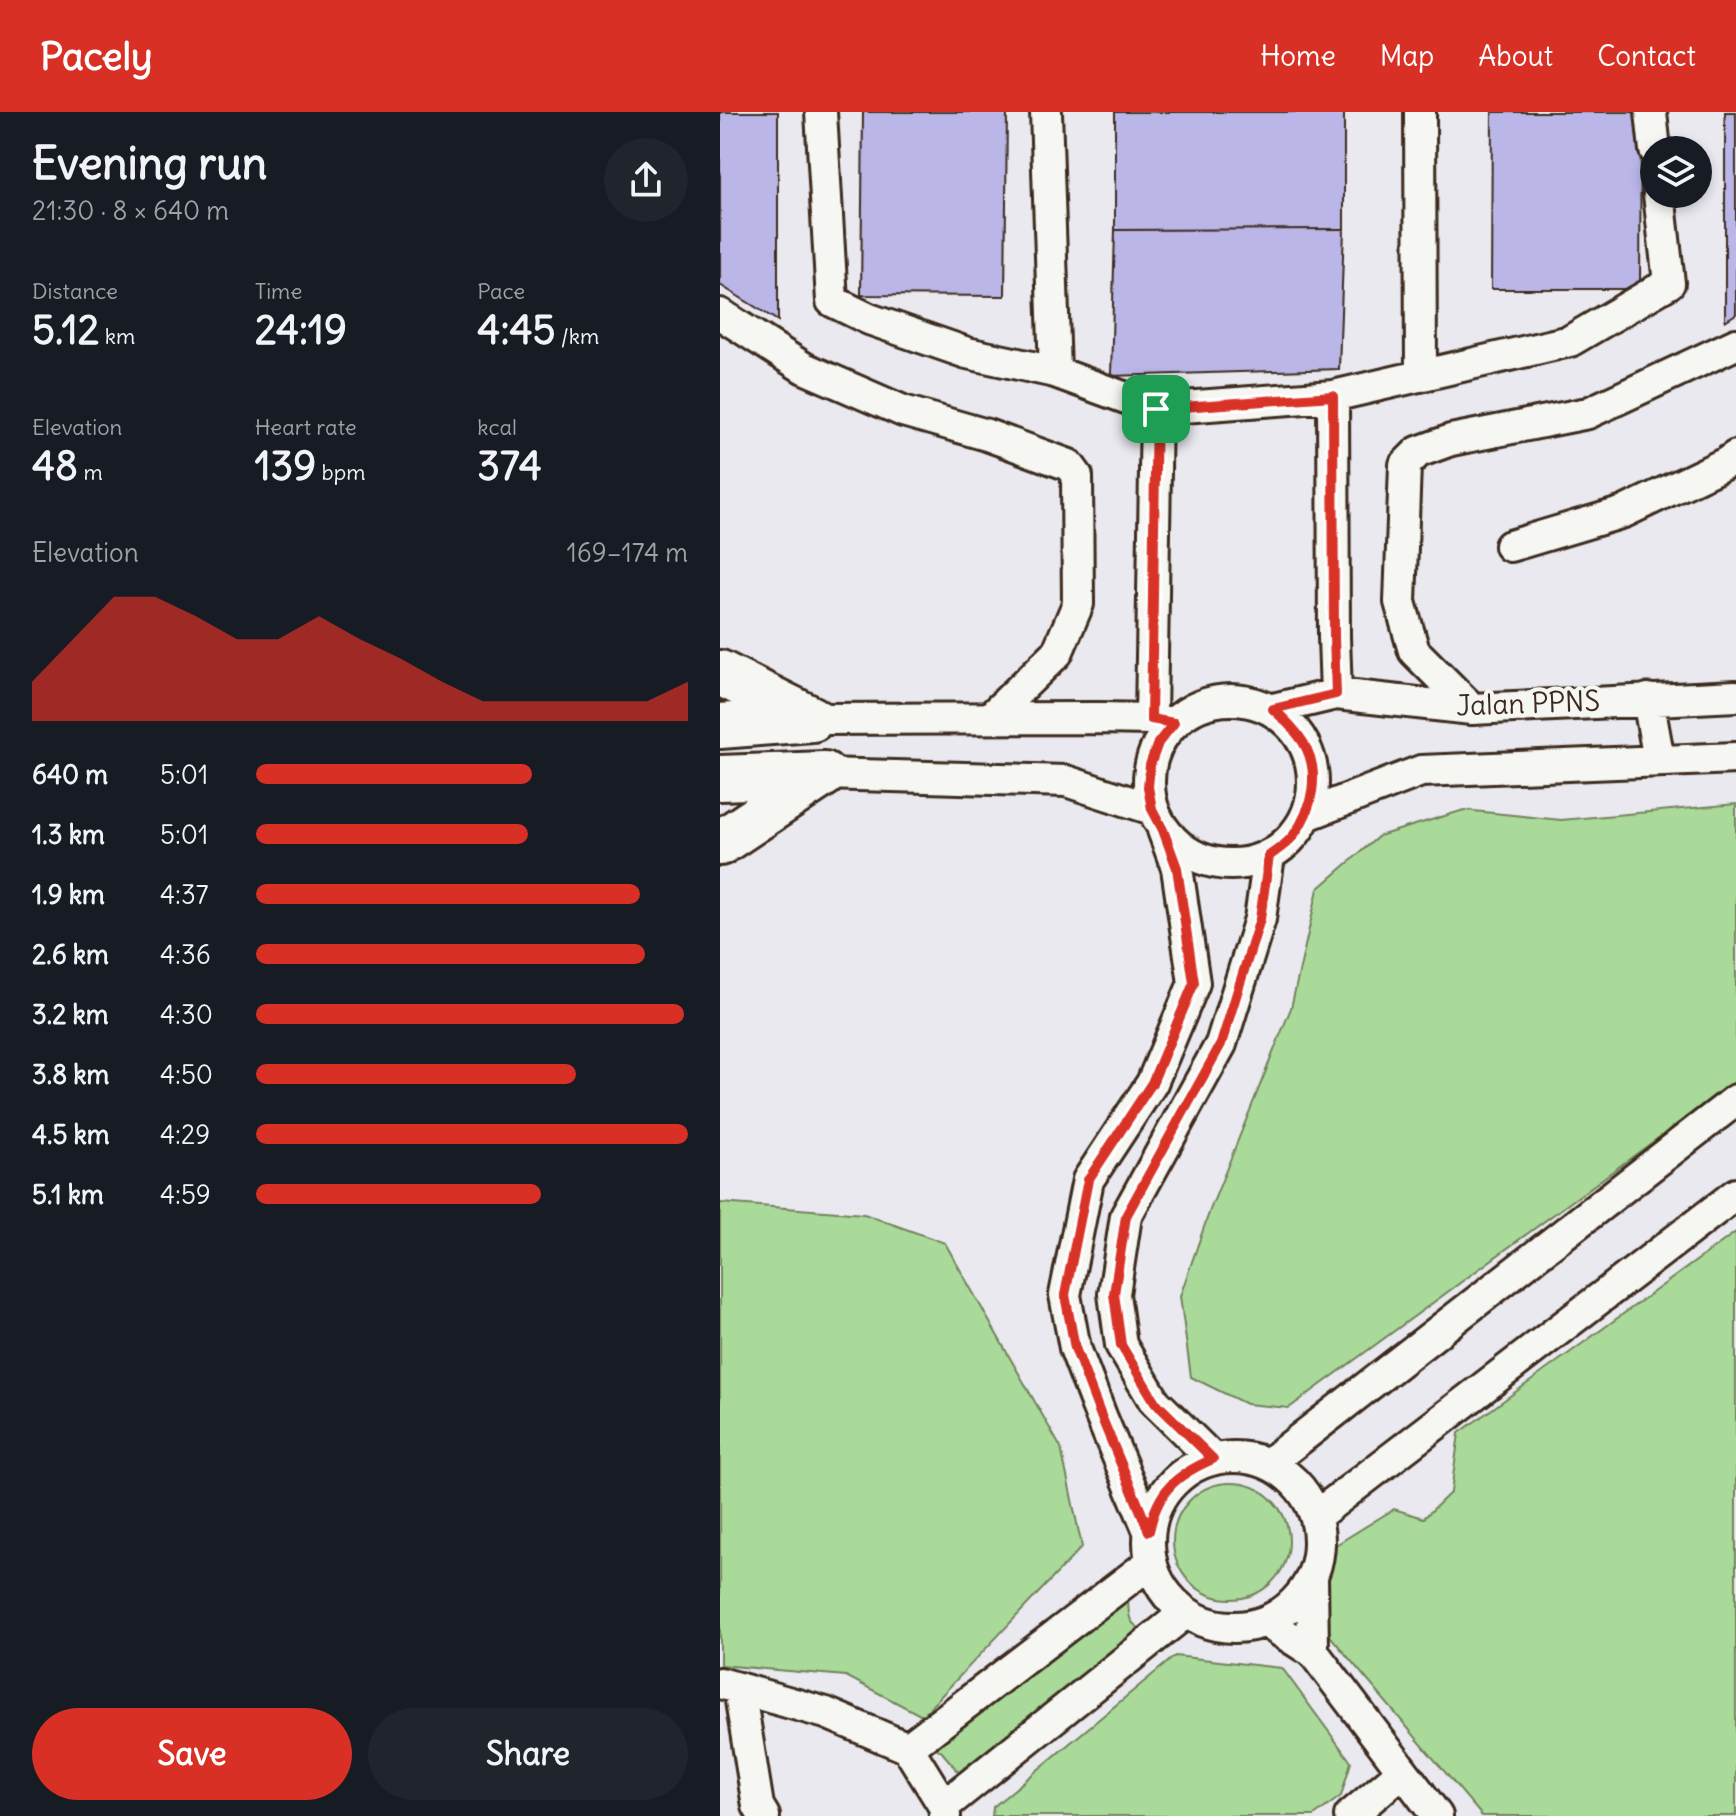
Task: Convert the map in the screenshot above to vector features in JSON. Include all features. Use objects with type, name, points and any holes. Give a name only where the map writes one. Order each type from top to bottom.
[{"type":"highway","points":[[720,673],[795,720],[806,774]]},
{"type":"highway","points":[[720,726],[795,720]]},
{"type":"highway","points":[[720,778],[806,774]]},
{"type":"highway","points":[[720,843],[806,774]]},
{"type":"street","points":[[821,112],[832,301],[869,319],[967,353],[1055,372],[1156,409],[1333,396],[1570,341],[1669,283],[1661,208]]},
{"type":"street","points":[[1046,112],[1055,372]]},
{"type":"street","points":[[1420,112],[1421,376]]},
{"type":"street","points":[[1651,112],[1654,136]]},
{"type":"street","points":[[720,314],[804,368],[903,411],[987,435],[1069,465],[1077,476],[1078,604],[1057,653],[991,717]]},
{"type":"street","points":[[1472,709],[1414,651],[1403,615],[1400,602],[1405,465],[1418,452],[1451,440],[1588,413],[1736,344]]},
{"type":"street","points":[[1333,396],[1336,694]]},
{"type":"street","points":[[1149,1531],[1075,1348],[1065,1295],[1088,1180],[1152,1083],[1194,983],[1177,868],[1157,820],[1148,787],[1150,765],[1163,721],[1156,409]]},
{"type":"street","points":[[1510,546],[1624,512],[1736,456]]},
{"type":"street","name":"Jalan PPNS","points":[[1273,709],[1336,694],[1472,709],[1736,696]]},
{"type":"street","points":[[1648,699],[1659,760]]},
{"type":"street","points":[[795,720],[991,717],[1163,721],[1209,703],[1261,702],[1290,724],[1304,744],[1312,767],[1313,791],[1307,815],[1291,839],[1269,856],[1246,864],[1223,865],[1200,859],[1179,847],[1157,820],[1066,781],[806,774]]},
{"type":"street","points":[[1307,815],[1421,771],[1736,758]]},
{"type":"street","points":[[1213,1459],[1155,1402],[1121,1345],[1114,1294],[1126,1216],[1221,1044],[1260,919],[1269,856]]},
{"type":"street","points":[[1269,1463],[1736,1100]]},
{"type":"street","points":[[1316,1516],[1736,1194]]},
{"type":"street","points":[[1312,1576],[1290,1607],[1266,1622],[1239,1628],[1210,1625],[1185,1613],[1169,1600],[1157,1583],[1150,1563],[1148,1537],[1153,1511],[1167,1488],[1187,1470],[1213,1459],[1241,1457],[1269,1463],[1289,1476],[1305,1494],[1316,1516],[1320,1548],[1312,1576],[1313,1652]]},
{"type":"street","points":[[908,1748],[1150,1563]]},
{"type":"street","points":[[764,1816],[758,1806],[730,1686],[826,1713],[908,1748],[944,1811],[1185,1613]]},
{"type":"street","points":[[1266,1622],[1313,1652],[1437,1816]]},
{"type":"street","points":[[1350,1816],[1403,1771]]},
{"type":"green space","points":[[1736,804],[1736,1081],[1289,1408],[1246,1404],[1191,1377],[1180,1296],[1210,1210],[1291,1008],[1318,889],[1379,836],[1464,810],[1561,820]]},
{"type":"green space","points":[[720,1203],[864,1214],[945,1243],[1061,1448],[1082,1547],[922,1716],[846,1676],[720,1665]]},
{"type":"green space","points":[[1736,1232],[1736,1816],[1482,1816],[1320,1624],[1334,1546],[1394,1509],[1424,1518],[1451,1492],[1459,1433]]},
{"type":"green space","points":[[1231,1483],[1253,1487],[1272,1500],[1285,1519],[1289,1541],[1285,1563],[1272,1582],[1253,1595],[1231,1599],[1209,1595],[1190,1582],[1177,1563],[1173,1541],[1177,1519],[1190,1500],[1209,1487]]},
{"type":"green space","points":[[1128,1593],[1132,1621],[1147,1632],[963,1777],[941,1751],[932,1746]]},
{"type":"green space","points":[[1175,1656],[1282,1668],[1351,1762],[1341,1796],[1314,1816],[992,1816],[993,1807]]},
{"type":"building","points":[[720,112],[778,112],[778,321],[720,285]]},
{"type":"building","points":[[863,112],[1007,112],[1005,296],[861,295]]},
{"type":"building","points":[[1115,112],[1344,112],[1344,229],[1115,230]]},
{"type":"building","points":[[1492,112],[1641,112],[1640,289],[1491,289]]},
{"type":"building","points":[[1725,112],[1736,112],[1736,314],[1725,321]]},
{"type":"building","points":[[1344,229],[1339,369],[1111,376],[1115,230]]},
{"type":"route","points":[[1333,396],[1336,694],[1273,709],[1290,724],[1304,744],[1312,767],[1313,791],[1307,815],[1291,839],[1269,856],[1260,919],[1221,1044],[1126,1216],[1114,1294],[1121,1345],[1155,1402],[1213,1459],[1187,1470],[1167,1488],[1153,1511],[1149,1531],[1075,1348],[1065,1295],[1088,1180],[1152,1083],[1194,983],[1177,868],[1152,809],[1148,787],[1150,765],[1158,743],[1174,723],[1151,719],[1156,409],[1333,396]]}]
